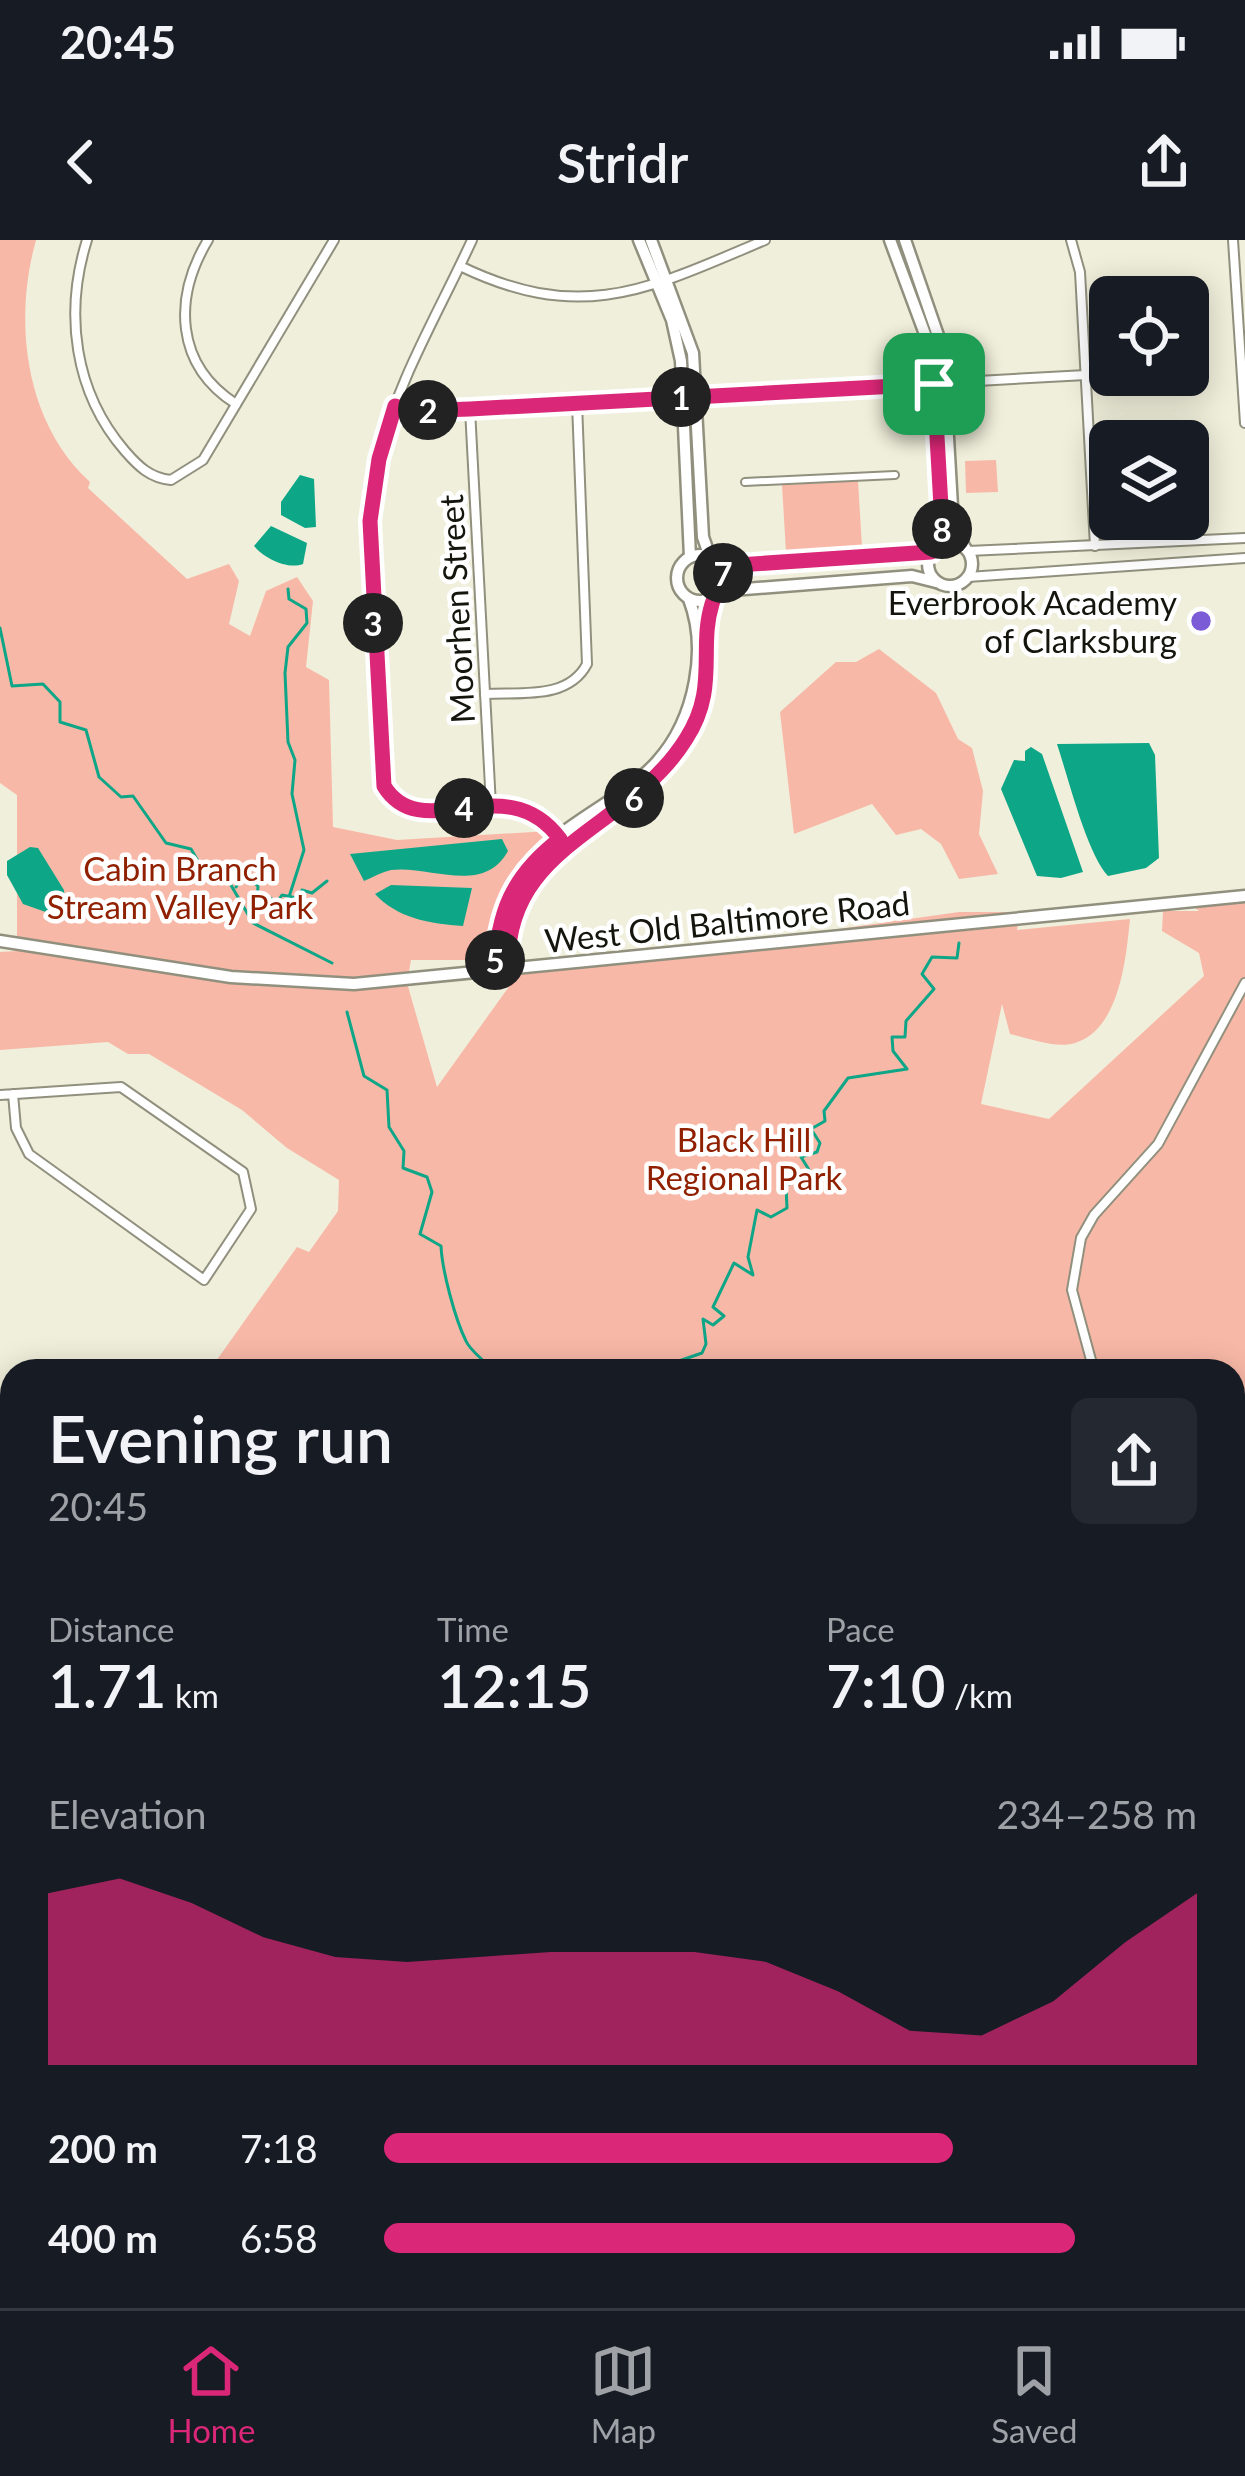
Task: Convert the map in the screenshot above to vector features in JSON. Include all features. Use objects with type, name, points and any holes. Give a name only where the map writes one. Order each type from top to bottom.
[{"type":"street","points":[[88,240],[74,323],[91,397],[109,431],[139,467],[171,480],[203,460],[334,240]]},
{"type":"street","points":[[208,240],[188,280],[183,325],[201,373],[236,404]]},
{"type":"street","points":[[472,240],[395,406],[379,459],[370,521],[384,786],[405,808],[532,810],[563,844]]},
{"type":"street","points":[[639,240],[693,353],[690,557]]},
{"type":"street","points":[[651,240],[663,283]]},
{"type":"street","points":[[460,266],[531,295],[643,291],[764,240]]},
{"type":"street","points":[[890,240],[925,324],[940,384],[942,524],[927,565],[936,581]]},
{"type":"street","points":[[905,240],[936,321],[953,524],[972,564],[968,577]]},
{"type":"street","points":[[1071,240],[1080,272],[1095,546]]},
{"type":"street","points":[[1233,240],[1245,423]]},
{"type":"street","points":[[395,406],[413,411],[470,409],[1086,375]]},
{"type":"street","points":[[502,972],[497,935],[508,897],[526,868],[644,791],[689,736],[710,670],[717,595],[724,580],[703,537],[690,396]]},
{"type":"street","points":[[485,694],[560,689],[572,684],[587,664],[577,403]]},
{"type":"street","name":"Moorhen Street","points":[[470,409],[491,806]]},
{"type":"street","points":[[745,482],[895,475]]},
{"type":"street","points":[[563,844],[641,780],[683,724],[698,670],[696,619],[677,583],[679,567],[690,557],[738,565],[932,550],[953,542],[966,549],[1245,538]]},
{"type":"street","points":[[689,599],[912,576],[953,586],[968,577],[1245,558]]},
{"type":"street","name":"West Old Baltimore Road","points":[[0,941],[175,970],[354,984],[1245,896]]},
{"type":"street","points":[[1091,1359],[1072,1290],[1082,1238],[1094,1215],[1158,1144],[1245,983]]},
{"type":"street","points":[[0,1094],[121,1087],[243,1172],[251,1196],[247,1222],[204,1280],[29,1154],[16,1128],[14,1094]]},
{"type":"green space","points":[[0,240],[36,240],[26,304],[30,370],[51,431],[90,482],[88,488],[187,579],[229,564],[239,581],[229,624],[250,636],[266,591],[297,577],[313,601],[306,667],[329,680],[333,827],[397,840],[550,831],[522,859],[503,888],[492,920],[487,960],[411,960],[407,983],[437,1087],[518,974],[959,912],[1020,912],[1017,930],[1130,919],[1118,990],[1102,1023],[1090,1035],[1060,1045],[1010,1034],[1002,1004],[981,1104],[1049,1119],[1204,976],[1199,953],[1162,931],[1163,911],[1199,911],[1188,902],[1245,899],[1245,1359],[218,1359],[297,1247],[309,1252],[338,1211],[339,1180],[287,1148],[242,1110],[149,1054],[128,1054],[108,1042],[0,1050],[0,952],[17,951],[17,795],[0,783]]},
{"type":"green space","points":[[996,460],[998,492],[966,493],[965,461]]},
{"type":"green space","points":[[858,481],[862,547],[786,552],[782,485]]},
{"type":"green space","points":[[879,649],[936,693],[958,739],[972,748],[983,791],[979,834],[998,874],[959,879],[941,844],[921,829],[896,835],[872,804],[794,834],[780,712],[836,662],[856,662]]},
{"type":"water","points":[[300,475],[314,479],[316,527],[305,528],[281,515],[281,502]]},
{"type":"water","points":[[271,526],[307,543],[303,564],[276,562],[254,546]]},
{"type":"water","points":[[1149,743],[1155,755],[1159,858],[1146,868],[1108,876],[1086,833],[1057,744]]},
{"type":"water","points":[[1031,747],[1042,754],[1083,872],[1061,878],[1037,876],[1001,789],[1014,760],[1025,761],[1025,751]]},
{"type":"water","points":[[502,839],[508,851],[497,865],[470,875],[391,870],[364,881],[350,854]]},
{"type":"water","points":[[30,847],[38,848],[64,890],[65,909],[57,916],[23,904],[7,875],[7,861]]},
{"type":"water","points":[[391,885],[472,888],[463,926],[426,921],[393,909],[375,894]]},
{"type":"waterway","points":[[288,589],[289,599],[306,609],[307,623],[288,647],[285,673],[288,742],[295,760],[292,794],[304,850],[289,897]]},
{"type":"waterway","points":[[0,628],[12,686],[43,684],[60,702],[60,722],[86,730],[99,777],[121,797],[133,796],[166,843],[191,849],[198,861],[221,868],[253,923],[332,963]]},
{"type":"waterway","points":[[236,887],[244,874],[258,886],[257,902],[270,898],[277,902],[282,895],[297,898],[302,890],[312,893],[327,881]]},
{"type":"waterway","points":[[685,1359],[702,1353],[706,1344],[703,1319],[713,1325],[724,1316],[713,1307],[734,1263],[753,1275],[748,1257],[757,1210],[771,1217],[787,1208],[786,1186],[811,1173],[801,1157],[817,1152],[820,1143],[811,1129],[825,1121],[824,1111],[848,1078],[907,1069],[893,1051],[892,1037],[905,1037],[906,1021],[934,989],[922,974],[932,957],[957,958],[959,943]]},
{"type":"waterway","points":[[347,1012],[364,1076],[387,1090],[389,1127],[404,1151],[403,1168],[427,1177],[432,1192],[420,1234],[441,1246],[462,1332],[481,1359]]},
{"type":"place","name":"Everbrook Academy of Clarksburg","points":[[1201,621]]},
{"type":"route","points":[[934,384],[942,524],[931,552],[738,565],[717,562],[724,580],[710,610],[710,670],[689,736],[644,791],[535,875],[513,912],[508,971],[495,972],[500,914],[508,897],[526,868],[560,839],[541,816],[523,806],[405,808],[384,786],[370,521],[379,459],[395,406],[413,411],[470,409],[934,384]]},
{"type":"park label","name":"Cabin Branch Stream Valley Park","points":[[180,887]]},
{"type":"park label","name":"Black Hill Regional Park","points":[[744,1158]]}]
